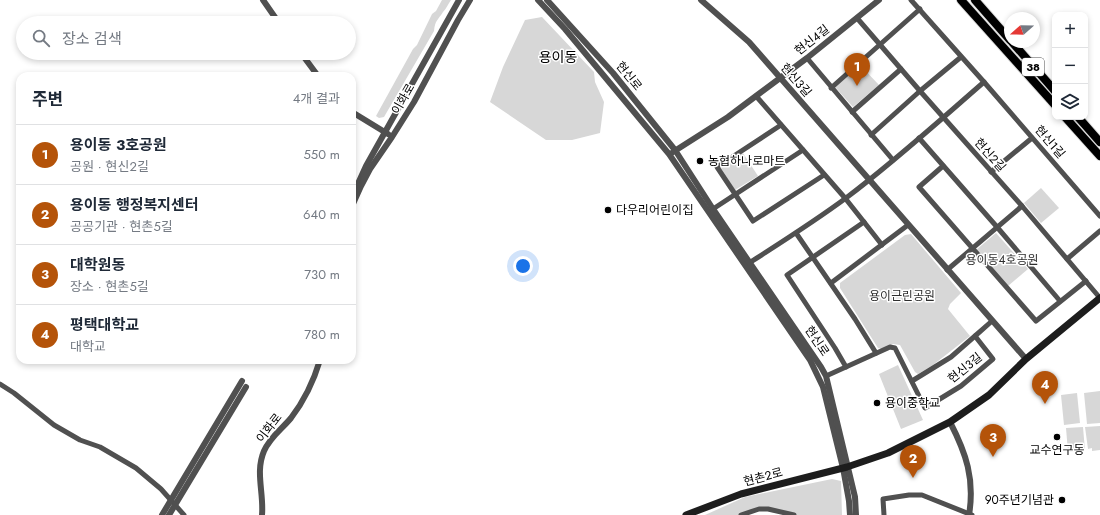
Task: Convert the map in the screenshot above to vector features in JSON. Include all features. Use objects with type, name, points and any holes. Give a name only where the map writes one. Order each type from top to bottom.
[{"type":"main road","name":"38","points":[[961,0],[1052,103]]},
{"type":"main road","name":"38","points":[[979,1],[1004,32]]},
{"type":"main road","name":"38","points":[[1017,48],[1052,88]]},
{"type":"main road","points":[[1068,120],[1100,156]]},
{"type":"main road","points":[[1081,120],[1099,140]]},
{"type":"main road","points":[[845,467],[888,453],[950,422],[990,394],[1026,360],[1100,298]]},
{"type":"main road","name":"현촌2로","points":[[686,515],[741,494],[845,467]]},
{"type":"street","points":[[264,0],[274,16]]},
{"type":"street","points":[[356,188],[366,166],[459,0]]},
{"type":"street","name":"이화로","points":[[356,197],[370,169],[414,102],[470,0]]},
{"type":"street","name":"현신로","points":[[538,0],[565,29],[669,154],[810,360],[823,387],[845,467]]},
{"type":"street","name":"현신로","points":[[547,0],[613,73],[675,150],[749,263],[826,376],[845,467],[850,515]]},
{"type":"street","name":"현신3길","points":[[701,0],[749,42],[1026,360]]},
{"type":"street","name":"현신4길","points":[[669,154],[728,117],[807,58],[879,0]]},
{"type":"street","name":"현신1길","points":[[911,0],[1100,216]]},
{"type":"street","points":[[831,88],[920,9]]},
{"type":"street","name":"현신2길","points":[[856,18],[1022,206],[1100,298]]},
{"type":"street","points":[[872,136],[920,91],[961,57]]},
{"type":"street","points":[[807,58],[893,160]]},
{"type":"street","points":[[306,60],[315,72]]},
{"type":"street","points":[[852,112],[900,69]]},
{"type":"street","points":[[749,263],[796,233],[869,180],[984,82]]},
{"type":"street","points":[[756,96],[845,198],[882,245]]},
{"type":"street","points":[[356,114],[392,137]]},
{"type":"street","points":[[781,125],[717,167],[753,221],[824,174]]},
{"type":"street","points":[[918,138],[1060,301]]},
{"type":"street","points":[[991,172],[1032,138]]},
{"type":"street","points":[[1090,145],[1099,140]]},
{"type":"street","points":[[713,209],[803,150]]},
{"type":"street","points":[[943,166],[919,187],[1036,321],[1086,281]]},
{"type":"street","points":[[947,270],[1022,206]]},
{"type":"street","points":[[846,367],[836,348],[786,275],[864,222]]},
{"type":"street","points":[[831,283],[908,225]]},
{"type":"street","points":[[1067,258],[1100,231]]},
{"type":"street","points":[[796,233],[831,283],[876,353]]},
{"type":"street","name":"현신3길","points":[[975,336],[994,359],[961,386],[925,408],[912,381],[951,357],[992,321]]},
{"type":"street","points":[[826,376],[890,347],[895,348],[912,381]]},
{"type":"street","name":"이화로","points":[[261,515],[257,474],[260,453],[269,437],[297,405],[315,364]]},
{"type":"street","name":"이화로","points":[[261,515],[263,504],[259,477],[264,452],[271,439],[291,418],[303,400],[319,364]]},
{"type":"street","points":[[169,515],[173,502],[242,381]]},
{"type":"street","points":[[0,384],[14,393],[54,425],[80,440],[100,446],[136,468],[161,489],[184,515]]},
{"type":"street","points":[[162,515],[173,502],[246,387]]},
{"type":"street","points":[[884,515],[883,499],[909,495],[922,495],[970,515],[971,493],[969,471],[964,452],[950,422]]},
{"type":"street","points":[[845,467],[855,497],[856,515]]},
{"type":"street","points":[[741,515],[759,509],[768,509],[794,515]]},
{"type":"green space","points":[[442,0],[451,0],[437,20],[434,31],[384,117],[379,118],[376,116],[413,49],[417,45],[432,14],[436,11]]},
{"type":"green space","points":[[542,17],[594,72],[595,82],[604,102],[600,133],[572,140],[546,140],[490,102],[503,67],[525,20]]},
{"type":"green space","points":[[860,65],[879,85],[853,107],[835,87]]},
{"type":"green space","points":[[743,153],[758,176],[735,190],[721,168]]},
{"type":"green space","points":[[1041,188],[1059,208],[1041,223],[1024,203]]},
{"type":"green space","name":"용이동4호공원","points":[[996,233],[1028,269],[1008,286],[976,250]]},
{"type":"green space","name":"용이근린공원","points":[[911,234],[961,293],[950,304],[948,309],[970,336],[933,365],[918,374],[915,372],[900,345],[893,344],[882,349],[878,348],[840,288],[840,283],[905,235]]},
{"type":"green space","points":[[898,365],[923,420],[901,429],[879,374]]},
{"type":"green space","points":[[1100,391],[1100,423],[1087,424],[1084,393]]},
{"type":"green space","points":[[1077,393],[1080,423],[1064,425],[1061,395]]},
{"type":"green space","points":[[1100,426],[1100,450],[1092,451],[1092,448],[1088,449],[1085,427]]},
{"type":"green space","points":[[1083,427],[1085,451],[1068,452],[1066,428]]},
{"type":"green space","points":[[832,479],[841,481],[842,515],[794,515],[768,509],[741,515],[705,515],[745,497]]},
{"type":"place","name":"용이동 3호공원","points":[[857,86]]},
{"type":"place","name":"농협하나로마트","points":[[700,161]]},
{"type":"place","name":"다우리어린이집","points":[[608,210]]},
{"type":"place","name":"용이중학교","points":[[877,403]]},
{"type":"place","name":"평택대학교","points":[[1045,404]]},
{"type":"place","name":"교수연구동","points":[[1057,437]]},
{"type":"place","name":"대학원동","points":[[993,457]]},
{"type":"place","name":"용이동 행정복지센터","points":[[913,478]]},
{"type":"place","name":"90주년기념관","points":[[1062,500]]},
{"type":"district","name":"용이동","points":[[558,57]]}]
